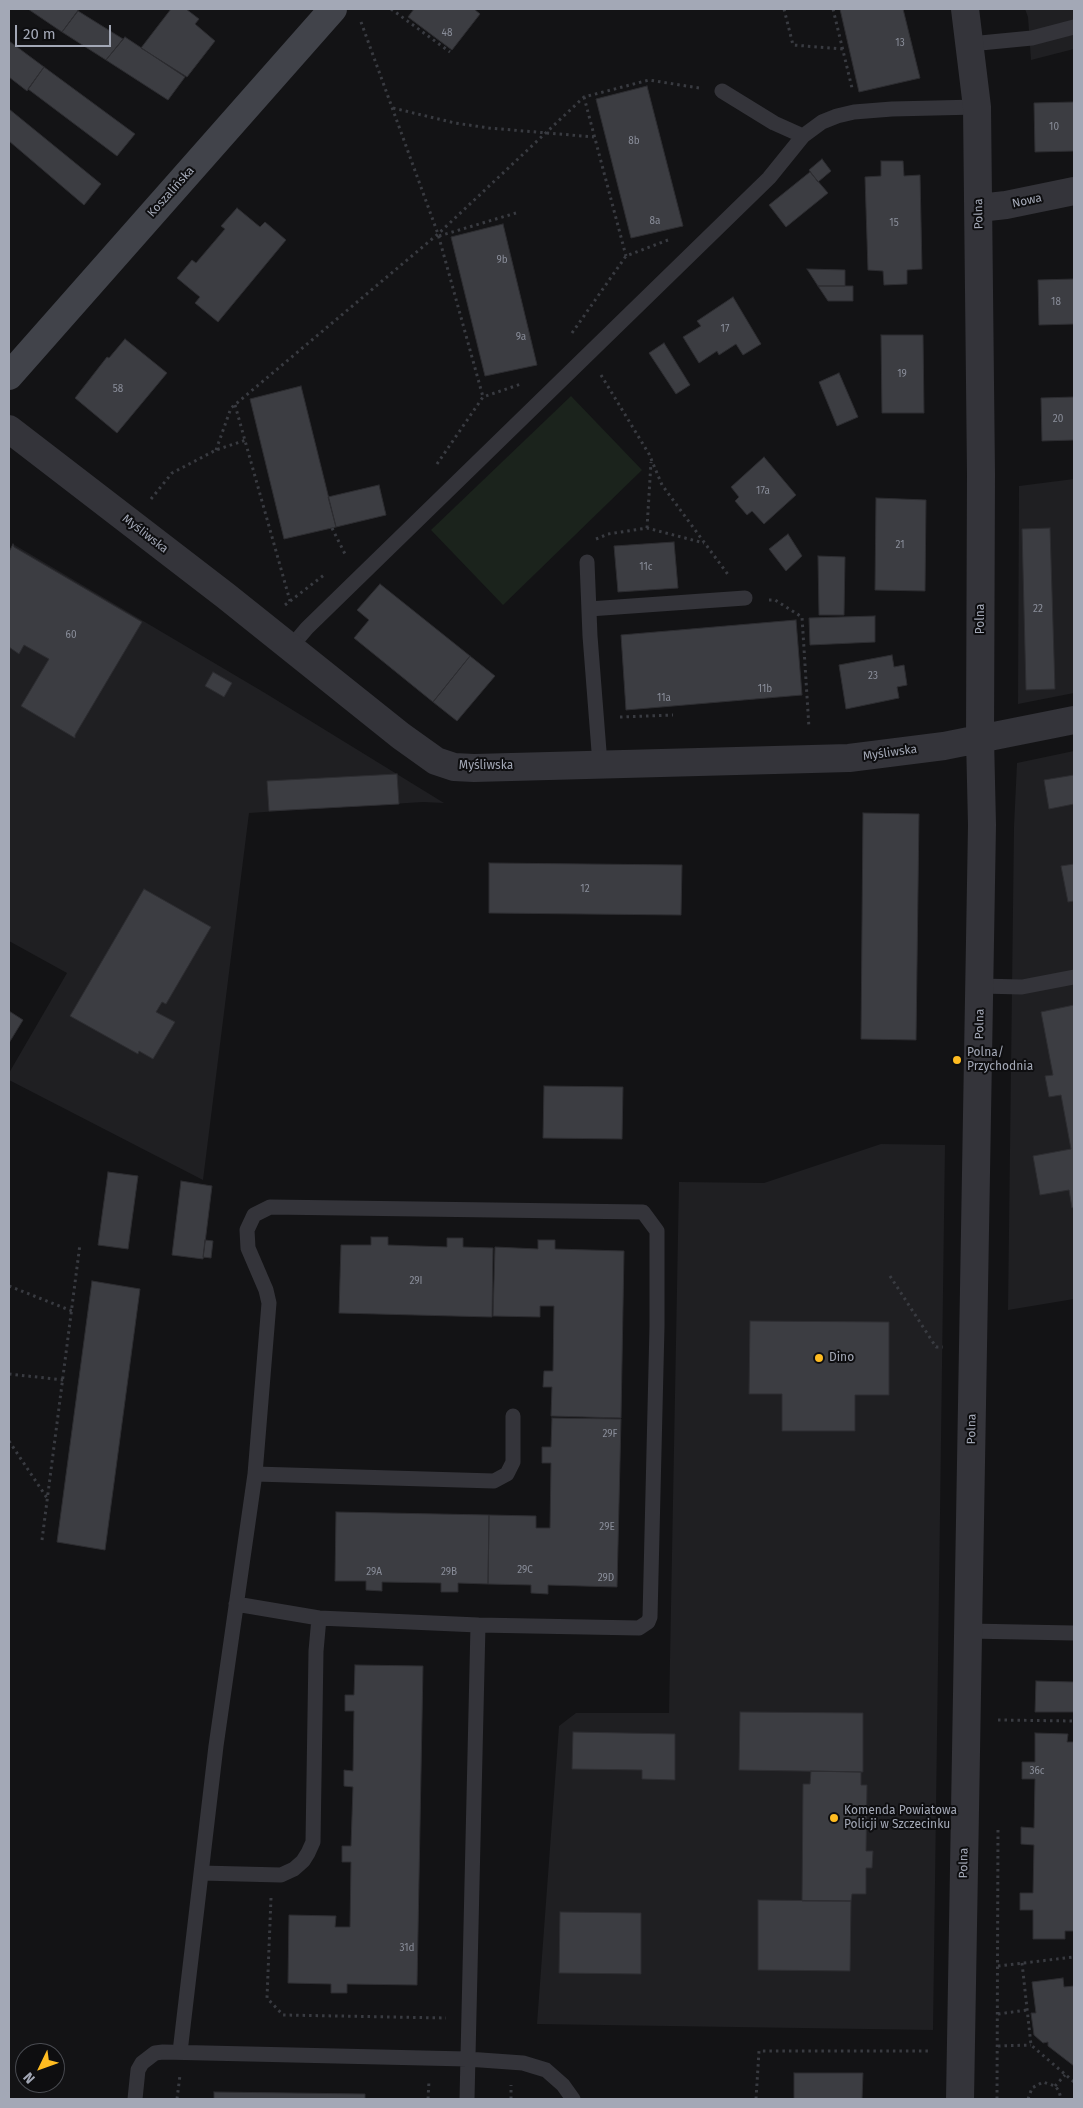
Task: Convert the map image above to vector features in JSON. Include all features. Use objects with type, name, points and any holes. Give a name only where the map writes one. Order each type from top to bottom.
[{"type":"street","name":"Koszalińska","points":[[9,376],[333,9]]},
{"type":"street","name":"Polna","points":[[960,2099],[981,986],[982,825],[980,738],[982,474],[977,107],[965,9]]},
{"type":"street","name":"Nowa","points":[[978,208],[1006,205],[1074,191]]},
{"type":"street","name":"Myśliwska","points":[[9,429],[226,596],[401,736],[436,761],[454,767],[848,758],[944,746],[1074,720]]},
{"type":"lane","points":[[970,44],[1032,38],[1074,27]]},
{"type":"lane","points":[[722,92],[774,123],[803,136]]},
{"type":"lane","points":[[290,648],[307,628],[769,178],[803,136],[822,122],[837,116],[858,112],[977,107]]},
{"type":"lane","points":[[587,562],[600,764]]},
{"type":"lane","points":[[589,609],[745,598]]},
{"type":"lane","points":[[981,986],[1022,987],[1074,978]]},
{"type":"lane","points":[[180,2052],[236,1604],[255,1474],[269,1303],[266,1290],[248,1248],[247,1230],[254,1215],[270,1207],[643,1212],[657,1230],[657,1326],[650,1617],[645,1626],[639,1628],[478,1625],[319,1618],[236,1604]]},
{"type":"lane","points":[[255,1474],[494,1481],[507,1474],[513,1462],[513,1416]]},
{"type":"lane","points":[[201,1874],[282,1875],[303,1861],[313,1842],[316,1651],[319,1618]]},
{"type":"lane","points":[[467,2099],[478,1625]]},
{"type":"lane","points":[[968,1631],[1074,1633]]},
{"type":"lane","points":[[135,2099],[138,2070],[147,2057],[155,2053],[180,2052],[467,2059],[523,2063],[546,2070],[563,2085],[573,2099]]},
{"type":"path","points":[[392,9],[450,52]]},
{"type":"path","points":[[784,9],[794,45],[843,48]]},
{"type":"path","points":[[833,9],[858,112]]},
{"type":"path","points":[[361,22],[438,235],[483,397]]},
{"type":"path","points":[[216,450],[232,408],[235,405],[438,235],[584,97],[650,80],[722,92]]},
{"type":"path","points":[[584,97],[626,256]]},
{"type":"path","points":[[392,108],[456,123],[594,137]]},
{"type":"path","points":[[438,235],[516,213]]},
{"type":"path","points":[[588,355],[651,459],[662,485],[747,601],[775,600],[802,617],[809,729]]},
{"type":"path","points":[[235,405],[290,601]]},
{"type":"path","points":[[148,504],[172,473],[216,450],[246,440]]},
{"type":"path","points":[[647,528],[651,459]]},
{"type":"path","points":[[332,528],[346,557]]},
{"type":"path","points":[[587,562],[588,550],[595,540],[608,534],[647,528],[705,543]]},
{"type":"path","points":[[616,717],[673,715]]},
{"type":"path","points":[[42,1540],[80,1244]]},
{"type":"path","points":[[890,1276],[936,1347],[946,1347]]},
{"type":"path","points":[[9,1286],[72,1311]]},
{"type":"path","points":[[9,1374],[64,1380]]},
{"type":"path","points":[[9,1442],[47,1498]]},
{"type":"path","points":[[998,1710],[998,1730]]},
{"type":"path","points":[[998,1720],[1074,1721]]},
{"type":"path","points":[[998,1818],[998,2099]]},
{"type":"path","points":[[272,1875],[267,1998],[282,2015],[449,2018]]},
{"type":"path","points":[[998,1966],[1074,1957]]},
{"type":"path","points":[[1022,1963],[1031,2045],[1074,2082]]},
{"type":"path","points":[[997,2014],[1027,2010]]},
{"type":"path","points":[[998,2046],[1031,2045]]},
{"type":"path","points":[[756,2099],[759,2050],[938,2051]]},
{"type":"path","points":[[1055,2086],[1065,2075]]},
{"type":"path","points":[[1028,2099],[1032,2088],[1043,2082],[1055,2086],[1060,2091],[1061,2099]]},
{"type":"shaded area","points":[[1025,9],[1074,9],[1074,49],[1031,60],[1028,17]]},
{"type":"shaded area","points":[[571,396],[642,470],[503,605],[431,530]]},
{"type":"shaded area","points":[[1074,479],[1074,693],[1018,704],[1019,486]]},
{"type":"shaded area","points":[[13,544],[265,693],[444,803],[423,802],[249,813],[203,1180],[9,1080],[9,1073],[67,973],[9,941],[9,551]]},
{"type":"shaded area","points":[[1074,751],[1074,1299],[1008,1310],[1014,827],[1017,763]]},
{"type":"shaded area","points":[[881,1144],[945,1145],[933,2030],[537,2024],[559,1726],[576,1713],[669,1713],[679,1182],[764,1183]]},
{"type":"building","points":[[28,9],[79,9],[62,32]]},
{"type":"building","points":[[171,9],[186,9],[199,19],[195,24],[215,41],[187,77],[141,48]]},
{"type":"building","points":[[414,9],[474,9],[480,14],[452,50],[408,17]]},
{"type":"building","points":[[840,9],[903,9],[920,78],[859,92]]},
{"type":"building","points":[[78,11],[123,39],[106,60],[62,32]]},
{"type":"building","points":[[125,37],[185,77],[168,100],[106,60]]},
{"type":"building","points":[[9,41],[44,67],[27,91],[9,77]]},
{"type":"building","points":[[44,67],[135,134],[117,156],[28,89]]},
{"type":"building","points":[[647,86],[683,226],[631,238],[596,99]]},
{"type":"building","points":[[1074,102],[1074,151],[1035,152],[1034,103]]},
{"type":"building","points":[[9,109],[101,184],[84,205],[9,141]]},
{"type":"building","points":[[822,159],[831,171],[818,182],[809,170]]},
{"type":"building","points":[[881,161],[903,161],[904,176],[920,175],[922,269],[907,270],[907,284],[884,285],[883,271],[868,270],[865,177],[881,176]]},
{"type":"building","points":[[810,172],[828,193],[786,227],[769,205]]},
{"type":"building","points":[[237,208],[260,227],[265,222],[286,240],[218,322],[195,303],[200,297],[177,278],[192,260],[196,263],[225,229],[221,226]]},
{"type":"building","points":[[503,224],[537,365],[485,376],[451,237]]},
{"type":"building","points":[[807,269],[845,270],[845,286],[818,286]]},
{"type":"building","points":[[1074,279],[1074,324],[1039,325],[1038,280]]},
{"type":"building","points":[[818,286],[853,286],[853,301],[828,301]]},
{"type":"building","points":[[733,297],[761,344],[743,355],[736,344],[719,355],[717,351],[699,363],[683,337],[701,326],[697,321]]},
{"type":"building","points":[[881,335],[923,335],[924,413],[882,413]]},
{"type":"building","points":[[125,339],[167,373],[117,433],[75,398],[107,357],[109,358]]},
{"type":"building","points":[[664,343],[690,385],[676,394],[649,353]]},
{"type":"building","points":[[839,373],[858,417],[837,426],[819,382]]},
{"type":"building","points":[[301,386],[336,527],[284,539],[250,399]]},
{"type":"building","points":[[1074,397],[1074,440],[1042,441],[1041,398]]},
{"type":"building","points":[[764,457],[796,495],[764,524],[752,511],[747,515],[735,501],[739,497],[731,487]]},
{"type":"building","points":[[379,485],[386,515],[336,527],[328,497]]},
{"type":"building","points":[[876,498],[926,500],[925,591],[875,590]]},
{"type":"building","points":[[1050,528],[1055,689],[1026,690],[1022,529]]},
{"type":"building","points":[[788,534],[802,556],[786,571],[769,549]]},
{"type":"building","points":[[674,542],[678,588],[618,592],[614,546]]},
{"type":"building","points":[[13,544],[14,547],[142,622],[75,735],[75,738],[21,706],[49,659],[24,645],[19,654],[9,647],[9,552]]},
{"type":"building","points":[[818,556],[845,557],[844,615],[819,615]]},
{"type":"building","points":[[380,584],[470,656],[433,702],[354,638],[369,620],[357,610]]},
{"type":"building","points":[[875,616],[875,642],[810,645],[809,618]]},
{"type":"building","points":[[796,620],[802,695],[626,710],[621,635]]},
{"type":"building","points":[[892,655],[894,667],[904,665],[907,685],[897,687],[899,698],[846,709],[839,665]]},
{"type":"building","points":[[470,656],[495,676],[457,721],[433,702]]},
{"type":"building","points":[[213,672],[232,683],[224,697],[205,686]]},
{"type":"building","points":[[397,774],[399,804],[269,811],[267,781]]},
{"type":"building","points":[[1074,775],[1074,804],[1049,809],[1044,780]]},
{"type":"building","points":[[863,813],[919,814],[916,1040],[861,1039]]},
{"type":"building","points":[[489,863],[682,865],[681,915],[489,913]]},
{"type":"building","points":[[1074,864],[1074,901],[1068,902],[1061,866]]},
{"type":"building","points":[[144,889],[211,927],[166,1004],[162,1002],[156,1012],[175,1022],[153,1059],[139,1051],[138,1054],[70,1016]]},
{"type":"building","points":[[1074,1005],[1074,1207],[1072,1208],[1069,1190],[1040,1195],[1033,1156],[1071,1149],[1061,1095],[1049,1097],[1045,1076],[1053,1075],[1041,1012]]},
{"type":"building","points":[[9,1011],[23,1020],[9,1043]]},
{"type":"building","points":[[544,1086],[623,1087],[622,1139],[543,1138]]},
{"type":"building","points":[[108,1172],[138,1176],[128,1249],[98,1245]]},
{"type":"building","points":[[181,1181],[212,1186],[203,1259],[172,1255]]},
{"type":"building","points":[[371,1237],[388,1237],[388,1245],[447,1247],[447,1238],[463,1238],[463,1247],[493,1248],[492,1317],[339,1313],[341,1245],[371,1245]]},
{"type":"building","points":[[205,1240],[213,1241],[211,1258],[203,1257]]},
{"type":"building","points":[[538,1240],[555,1240],[555,1249],[624,1251],[621,1418],[551,1416],[552,1387],[543,1387],[544,1371],[553,1371],[554,1306],[540,1306],[540,1317],[493,1316],[495,1247],[538,1249]]},
{"type":"building","points":[[92,1281],[140,1289],[105,1550],[57,1542]]},
{"type":"building","name":"Dino","points":[[750,1321],[889,1322],[889,1395],[855,1395],[855,1431],[782,1431],[782,1394],[749,1394]]},
{"type":"building","points":[[552,1418],[621,1419],[617,1587],[548,1585],[548,1594],[531,1593],[531,1585],[488,1584],[489,1515],[536,1516],[536,1528],[550,1528],[551,1463],[542,1463],[542,1447],[551,1447]]},
{"type":"building","points":[[336,1512],[489,1515],[488,1584],[458,1583],[458,1592],[441,1592],[441,1583],[382,1582],[382,1591],[366,1590],[366,1581],[335,1581]]},
{"type":"building","points":[[355,1665],[423,1666],[417,1985],[347,1984],[347,1993],[331,1993],[331,1984],[288,1983],[289,1915],[336,1916],[335,1927],[350,1927],[351,1862],[342,1862],[342,1846],[351,1846],[353,1787],[344,1786],[344,1770],[353,1771],[354,1711],[345,1711],[345,1695],[354,1695]]},
{"type":"building","points":[[1036,1681],[1074,1682],[1074,1712],[1035,1712]]},
{"type":"building","points":[[740,1712],[863,1713],[863,1772],[739,1770]]},
{"type":"building","points":[[573,1732],[675,1734],[675,1780],[642,1779],[642,1770],[572,1769]]},
{"type":"building","points":[[1035,1733],[1068,1734],[1067,1742],[1074,1742],[1074,1931],[1065,1931],[1065,1939],[1033,1939],[1033,1910],[1020,1910],[1020,1893],[1033,1893],[1034,1845],[1021,1844],[1021,1827],[1034,1828],[1035,1779],[1022,1779],[1022,1762],[1035,1762]]},
{"type":"building","name":"Komenda Powiatowa Policji w Szczecinku","points":[[811,1771],[861,1772],[861,1785],[867,1785],[866,1851],[873,1851],[872,1868],[866,1868],[866,1894],[852,1894],[851,1901],[802,1901],[803,1784],[810,1784]]},
{"type":"building","points":[[758,1900],[851,1901],[850,1971],[758,1970]]},
{"type":"building","points":[[560,1912],[641,1913],[641,1974],[559,1973]]},
{"type":"building","points":[[1063,1978],[1064,1987],[1074,1986],[1074,2066],[1048,2046],[1048,2042],[1043,2043],[1034,2035],[1031,2013],[1036,2013],[1032,1982]]},
{"type":"building","points":[[794,2073],[863,2073],[862,2099],[794,2099]]},
{"type":"building","points":[[214,2092],[365,2094],[365,2099],[214,2099]]},
{"type":"place","name":"Polna/ Przychodnia","points":[[957,1060]]},
{"type":"place","name":"Dino","points":[[819,1358]]},
{"type":"place","name":"Komenda Powiatowa Policji w Szczecinku","points":[[834,1818]]}]
